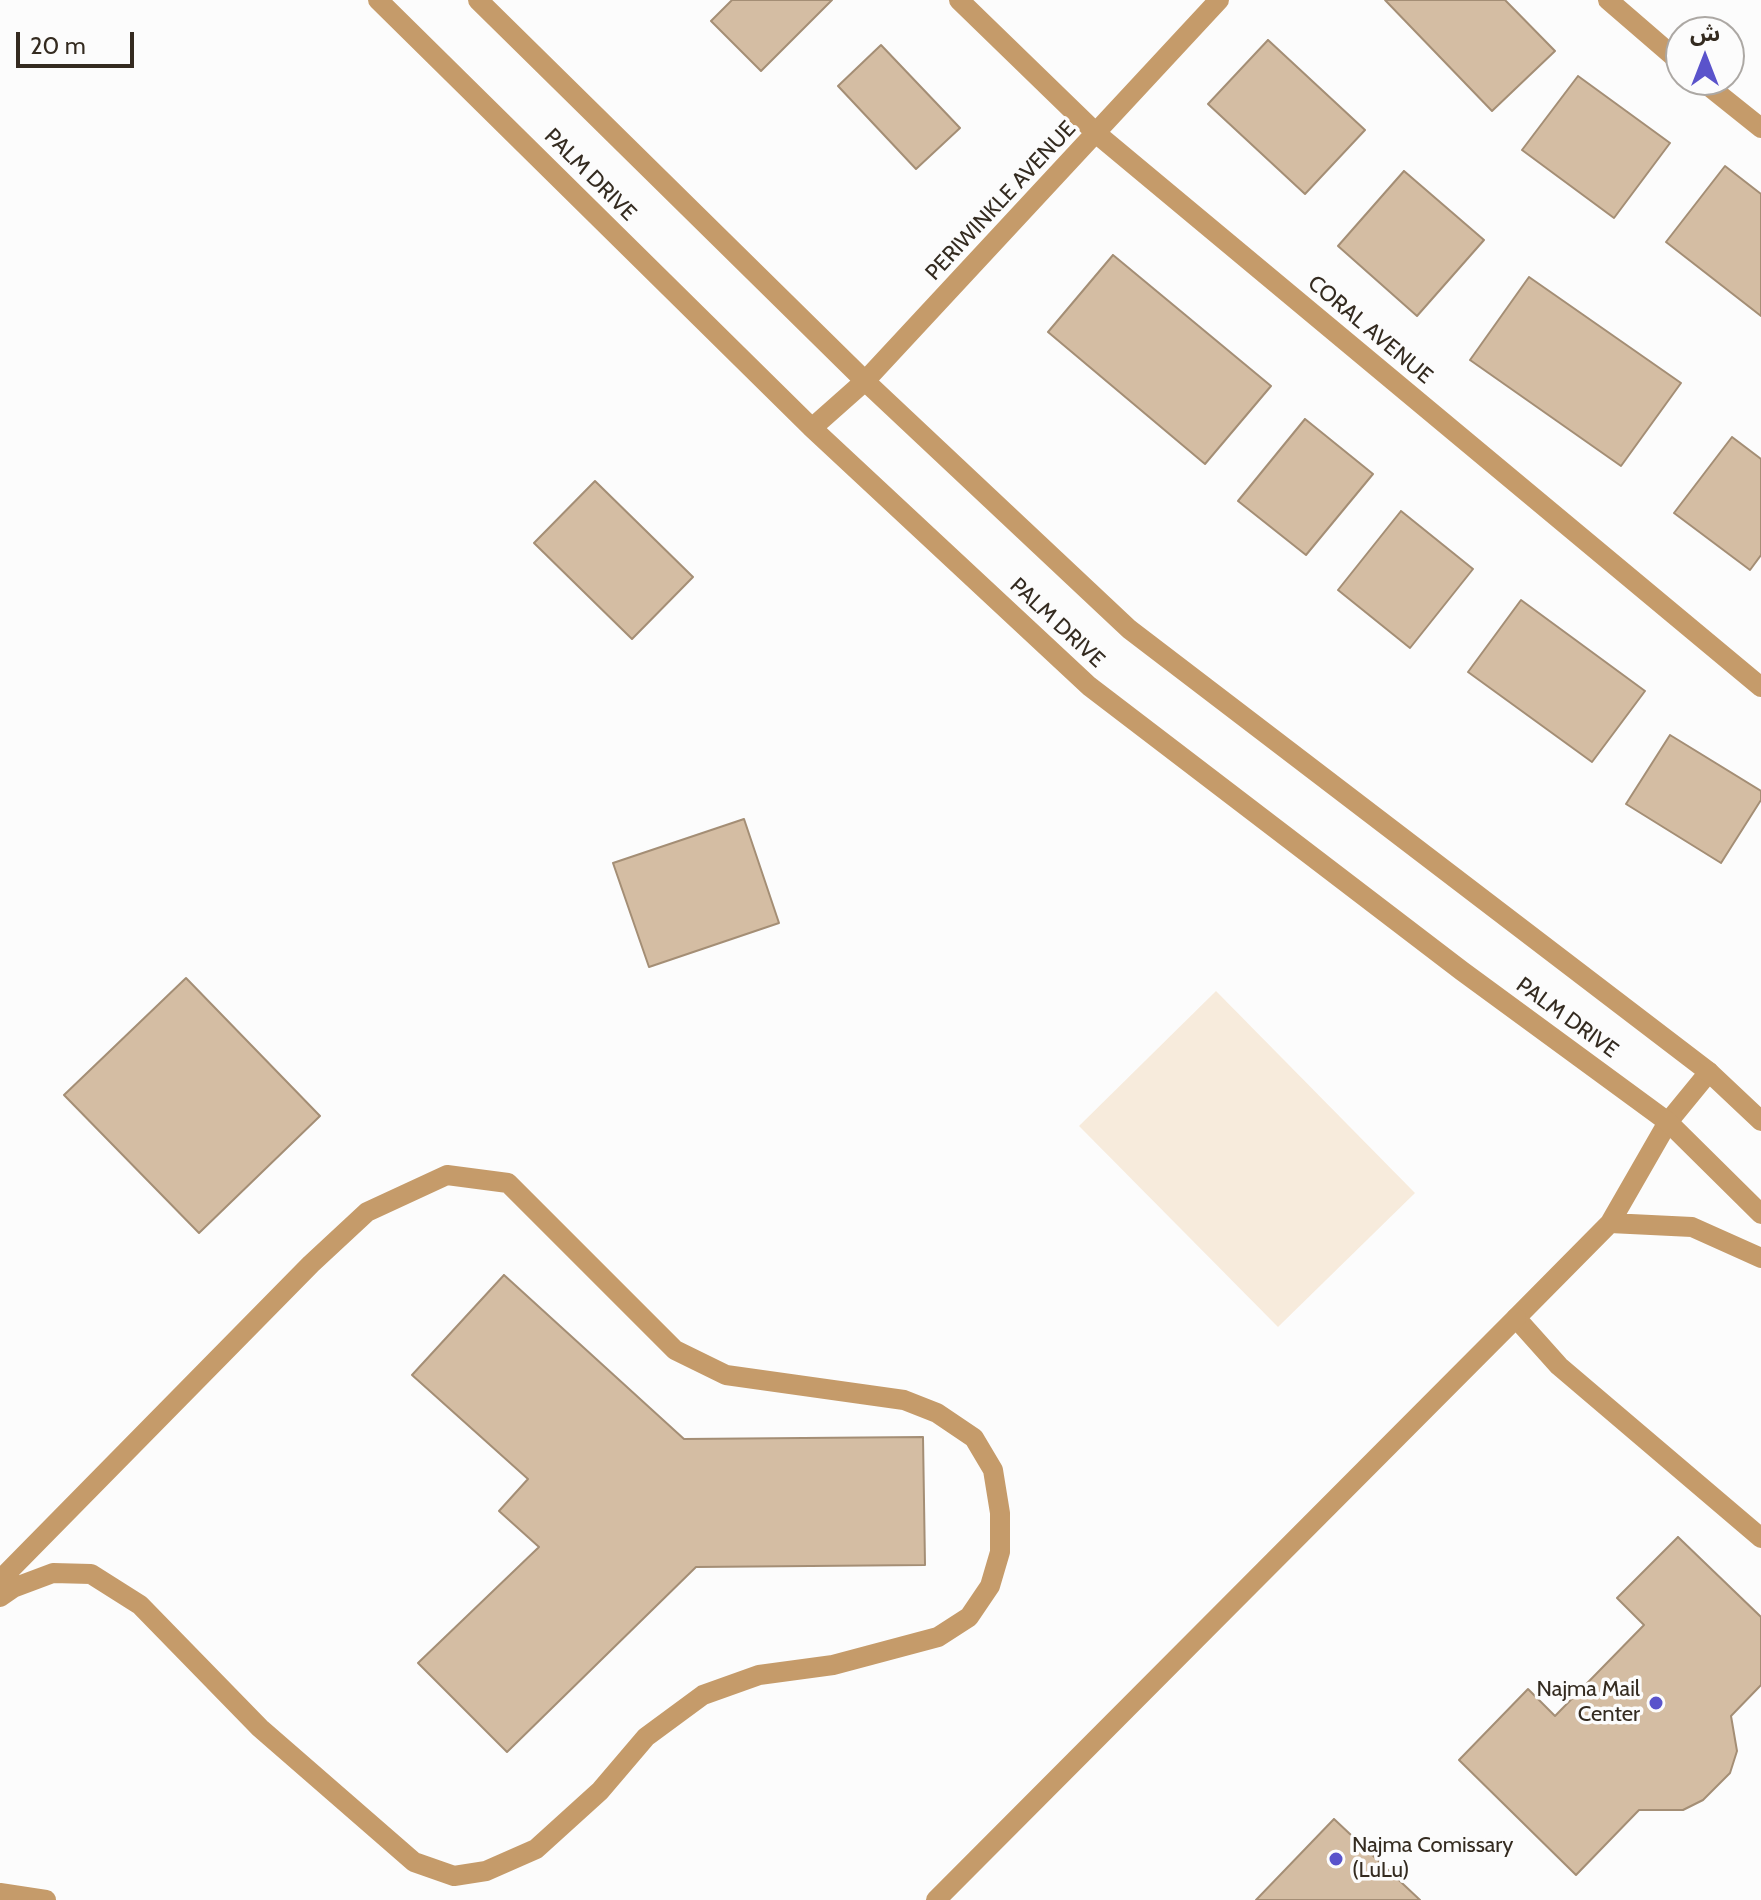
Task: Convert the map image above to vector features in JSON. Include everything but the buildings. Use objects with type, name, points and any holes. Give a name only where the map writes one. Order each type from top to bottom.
[{"type":"street","name":"PALM DRIVE","points":[[378,0],[812,428],[1089,686],[1462,971],[1668,1122],[1761,1214]]},
{"type":"street","name":"PALM DRIVE","points":[[478,0],[865,381],[1129,629],[1709,1072],[1761,1121]]},
{"type":"street","name":"CORAL AVENUE","points":[[959,0],[1097,134],[1761,687]]},
{"type":"street","name":"PERIWINKLE AVENUE","points":[[812,428],[865,381],[1219,0]]},
{"type":"street","points":[[1608,0],[1665,49]]},
{"type":"street","points":[[1721,96],[1761,128]]},
{"type":"street","points":[[936,1900],[1610,1223],[1668,1122],[1709,1072]]},
{"type":"street","points":[[0,1580],[311,1264],[367,1212],[447,1175],[508,1183],[675,1350],[726,1375],[904,1400],[937,1413],[974,1438],[993,1470],[1000,1513],[997,1564],[990,1586],[969,1617],[938,1637],[833,1665],[759,1675],[703,1695],[646,1737],[600,1791],[536,1849],[486,1871],[454,1876],[414,1862],[260,1728],[140,1605],[91,1574],[53,1573],[13,1588],[0,1597]]},
{"type":"street","points":[[1610,1223],[1692,1227],[1761,1258]]},
{"type":"street","points":[[1516,1318],[1559,1366],[1709,1490],[1761,1538]]},
{"type":"street","points":[[0,1893],[46,1900]]},
{"type":"shaded area","points":[[1216,991],[1415,1193],[1278,1327],[1079,1126]]},
{"type":"place","name":"Najma Mail Center","points":[[1656,1703]]},
{"type":"place","name":"Najma Comissary (LuLu)","points":[[1336,1859]]}]
